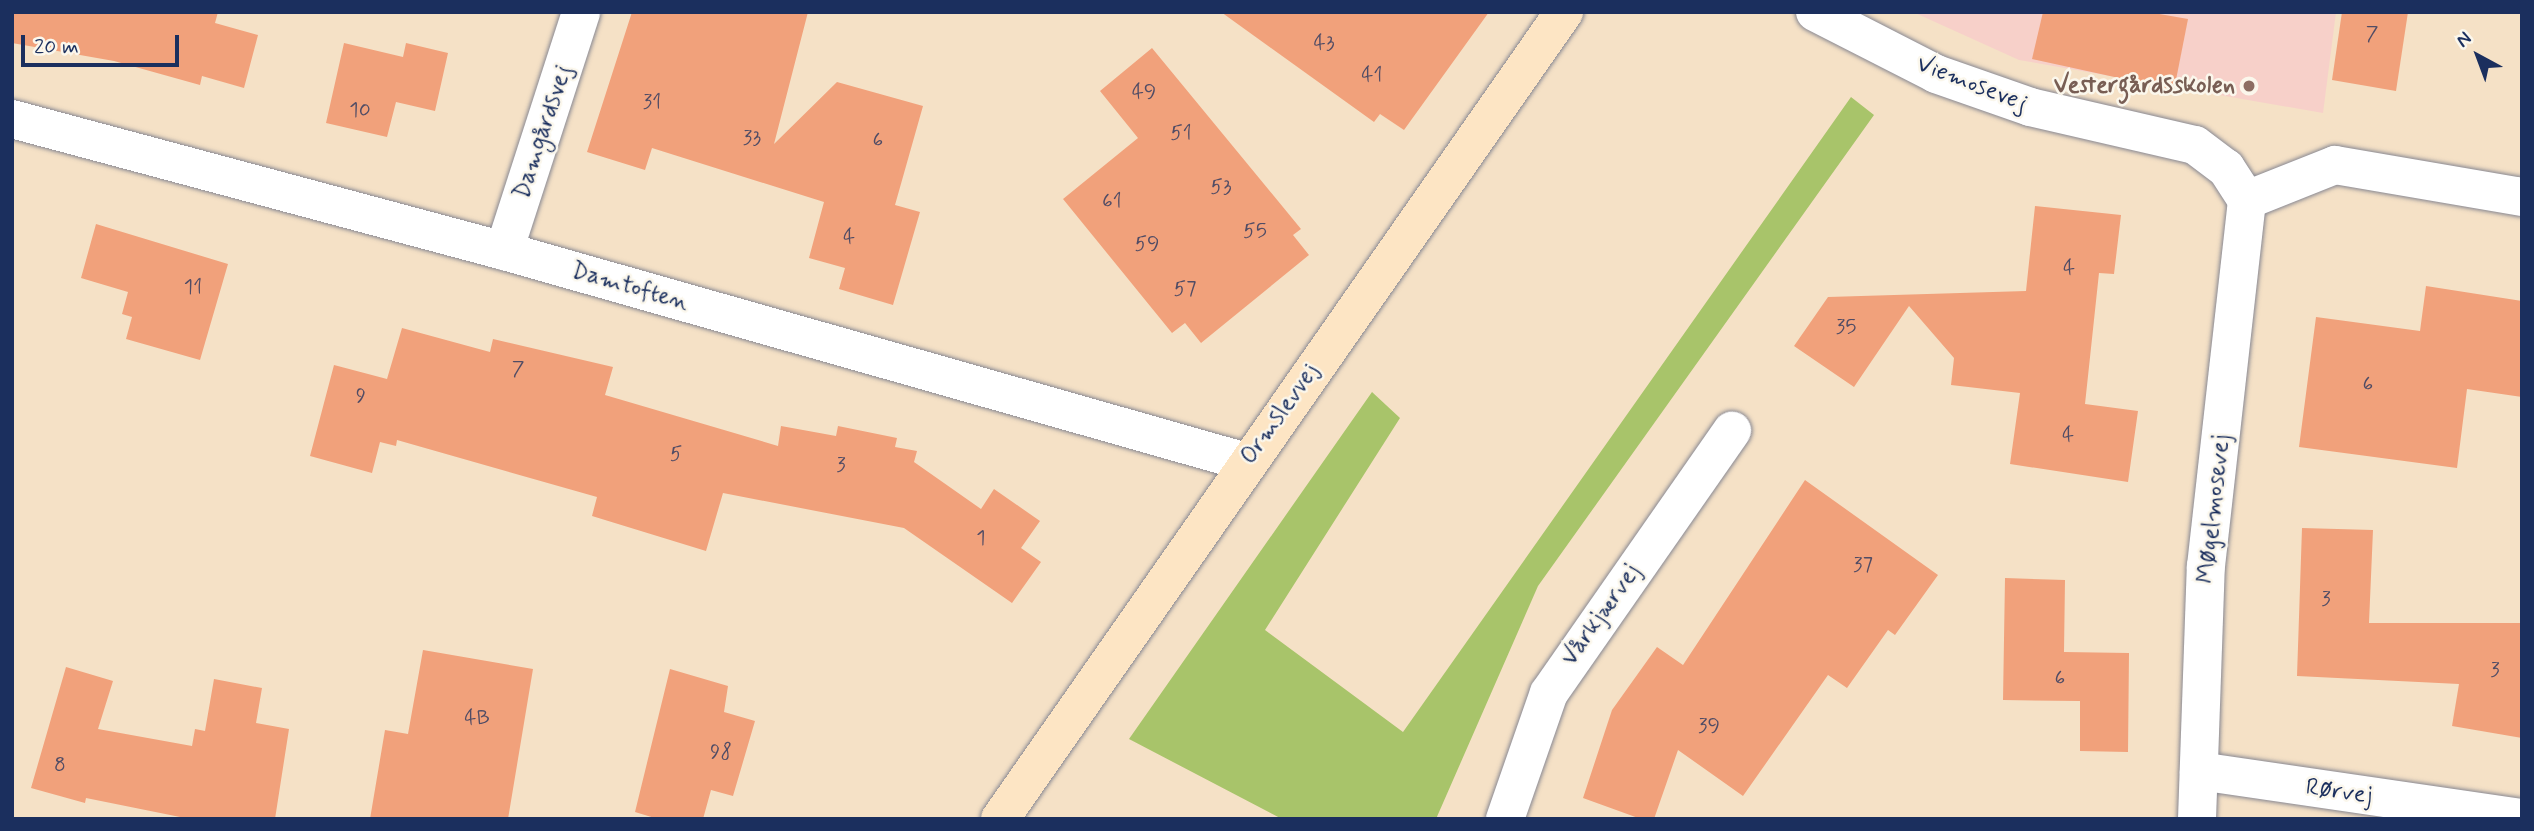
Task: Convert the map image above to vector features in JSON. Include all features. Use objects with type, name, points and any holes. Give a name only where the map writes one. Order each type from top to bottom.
[{"type":"street","name":"Damgårdsvej","points":[[504,251],[581,12]]},
{"type":"street","name":"Ormslevvej","points":[[1000,819],[1246,462],[1564,12]]},
{"type":"street","name":"Viemosevej","points":[[1815,12],[1936,74],[2029,107],[2196,145],[2226,168],[2246,200]]},
{"type":"street","name":"Damtoften","points":[[12,119],[504,251],[1246,462]]},
{"type":"street","points":[[2246,200],[2336,165],[2522,197]]},
{"type":"street","name":"Møgelmosevej","points":[[2197,819],[2206,566],[2246,200]]},
{"type":"street","name":"Vårkjærvej","points":[[1505,819],[1549,693],[1732,431]]},
{"type":"street","name":"Rørvej","points":[[2199,771],[2522,818]]},
{"type":"shaded area","name":"Vestergårdsskolen","points":[[1913,12],[2336,12],[2323,113],[2019,60]]},
{"type":"green space","points":[[1851,97],[1874,115],[1538,586],[1436,819],[1282,819],[1129,739],[1372,392],[1400,418],[1265,630],[1403,732]]},
{"type":"building","points":[[12,12],[218,12],[215,23],[258,35],[244,88],[202,76],[200,85],[114,61],[12,43]]},
{"type":"building","points":[[632,12],[808,12],[774,144],[837,82],[923,106],[895,205],[920,212],[893,305],[839,289],[845,268],[809,258],[824,202],[652,148],[645,170],[587,152]]},
{"type":"building","points":[[1221,12],[1489,12],[1404,130],[1380,114],[1374,122]]},
{"type":"building","points":[[2043,12],[2148,12],[2188,19],[2174,90],[2032,59]]},
{"type":"building","points":[[2342,12],[2408,12],[2396,91],[2332,80]]},
{"type":"building","points":[[344,43],[403,57],[406,43],[448,53],[435,111],[396,102],[387,137],[326,123]]},
{"type":"building","points":[[1152,48],[1301,229],[1293,235],[1309,255],[1201,343],[1185,323],[1172,333],[1063,199],[1138,138],[1100,91]]},
{"type":"building","points":[[2035,206],[2121,215],[2114,274],[2099,273],[2085,404],[2138,411],[2128,482],[2010,464],[2020,393],[1951,385],[1954,358],[1909,306],[1854,387],[1794,346],[1828,297],[2026,291]]},
{"type":"building","points":[[96,224],[228,264],[200,360],[126,339],[132,317],[122,314],[128,292],[81,278]]},
{"type":"building","points":[[2426,286],[2522,301],[2522,397],[2467,389],[2457,468],[2299,447],[2316,317],[2420,331]]},
{"type":"building","points":[[402,328],[490,352],[493,339],[613,367],[605,395],[778,446],[781,426],[836,436],[838,426],[897,438],[895,447],[917,451],[914,462],[981,509],[994,489],[1040,521],[1021,548],[1041,562],[1012,603],[904,528],[723,493],[706,551],[592,516],[597,497],[397,440],[396,446],[380,442],[372,473],[310,456],[334,365],[387,379]]},
{"type":"building","points":[[1805,480],[1938,575],[1895,635],[1888,630],[1847,688],[1828,675],[1743,796],[1678,750],[1654,819],[1641,819],[1583,798],[1612,710],[1657,647],[1683,665]]},
{"type":"building","points":[[2302,528],[2373,530],[2369,623],[2522,623],[2522,738],[2452,726],[2459,684],[2297,676]]},
{"type":"building","points":[[2005,578],[2065,580],[2064,652],[2129,653],[2128,752],[2080,751],[2080,701],[2003,700]]},
{"type":"building","points":[[423,650],[533,669],[508,819],[370,819],[385,730],[408,734]]},
{"type":"building","points":[[66,667],[113,681],[98,729],[192,746],[195,729],[205,731],[214,679],[262,688],[256,723],[289,729],[275,819],[190,819],[86,798],[85,803],[31,788]]},
{"type":"building","points":[[670,669],[728,686],[724,712],[755,721],[733,796],[711,790],[703,819],[658,819],[635,812]]},
{"type":"place","name":"Vestergårdsskolen","points":[[2249,86]]}]
